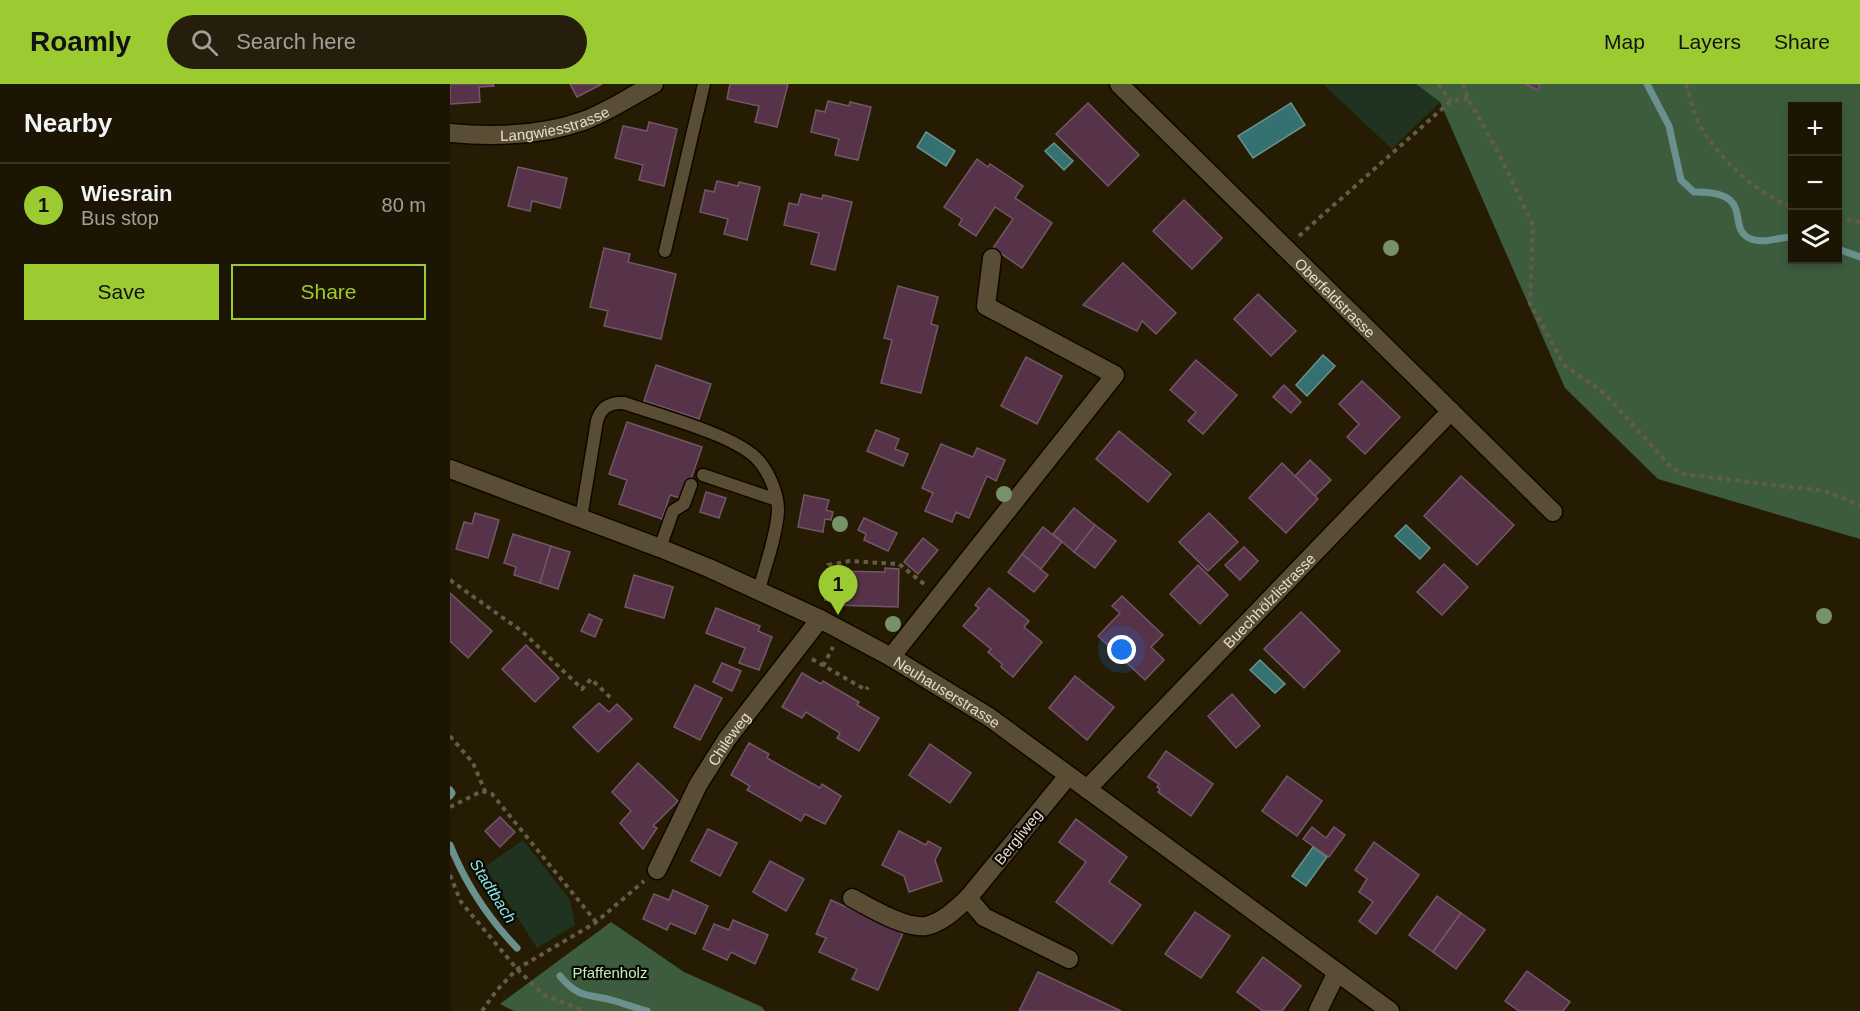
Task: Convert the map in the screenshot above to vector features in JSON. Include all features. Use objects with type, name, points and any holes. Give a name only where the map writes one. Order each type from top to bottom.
[{"type":"street","name":"Langwiesstrasse","points":[[450,133],[480,136],[512,135],[555,129],[585,120],[654,84]]},
{"type":"street","name":"Oberfeldstrasse","points":[[1119,84],[1553,512]]},
{"type":"street","points":[[891,657],[1115,375],[986,306],[992,258]]},
{"type":"street","name":"Buechhölzlistrasse","points":[[1087,789],[1450,411]]},
{"type":"street","name":"Neuhauserstrasse","points":[[450,469],[660,548],[759,590],[891,657],[989,717],[1390,1011]]},
{"type":"street","name":"Chileweg","points":[[657,870],[698,785],[727,739],[820,619]]},
{"type":"street","name":"Bergliweg","points":[[852,898],[901,922],[925,926],[949,915],[969,898],[1068,776]]},
{"type":"street","points":[[969,898],[990,920],[1069,959]]},
{"type":"street","points":[[1318,1011],[1337,972]]},
{"type":"lane","points":[[665,251],[704,84]]},
{"type":"lane","points":[[581,518],[597,421],[603,408],[617,402],[624,403],[722,437],[754,456],[765,468],[777,500],[777,519],[759,590]]},
{"type":"lane","points":[[703,475],[777,500]]},
{"type":"lane","points":[[660,548],[673,511],[684,504],[691,485]]},
{"type":"path","points":[[1438,84],[1451,101]]},
{"type":"path","points":[[1463,84],[1468,99],[1497,150],[1533,225],[1530,303],[1564,365],[1603,392],[1672,468],[1682,474],[1825,491],[1860,505]]},
{"type":"path","points":[[1686,84],[1698,122],[1719,152],[1753,184],[1788,206]]},
{"type":"path","points":[[1285,249],[1451,101],[1468,99]]},
{"type":"path","points":[[1842,219],[1860,222]]},
{"type":"path","points":[[820,619],[826,600],[828,565],[850,561],[899,564],[939,596]]},
{"type":"path","points":[[450,580],[523,632],[582,689],[591,679],[612,699]]},
{"type":"path","points":[[797,648],[866,690],[868,687]]},
{"type":"path","points":[[450,736],[474,763],[486,791]]},
{"type":"path","points":[[450,807],[482,790],[492,795],[596,922]]},
{"type":"path","points":[[482,1011],[497,990],[517,969],[596,922],[657,870]]},
{"type":"path","points":[[450,875],[461,902],[517,969],[544,995],[584,1011]]},
{"type":"green space","points":[[1323,84],[1416,84],[1440,102],[1392,149]]},
{"type":"green space","points":[[1416,84],[1860,84],[1860,539],[1658,479],[1565,388],[1440,102]]},
{"type":"green space","points":[[523,840],[570,900],[575,925],[537,948],[485,867]]},
{"type":"green space","name":"Pfaffenholz","points":[[611,922],[684,972],[762,1007],[765,1011],[514,1011],[500,1004]]},
{"type":"water","points":[[1291,103],[1305,125],[1253,158],[1238,136]]},
{"type":"water","points":[[926,132],[955,151],[946,166],[917,147]]},
{"type":"water","points":[[1054,143],[1073,161],[1064,170],[1045,151]]},
{"type":"water","points":[[1323,355],[1335,366],[1307,396],[1296,385]]},
{"type":"water","points":[[1406,525],[1430,548],[1420,559],[1395,536]]},
{"type":"water","points":[[1260,660],[1285,684],[1275,693],[1250,670]]},
{"type":"water","points":[[1313,847],[1327,857],[1306,886],[1292,876]]},
{"type":"building","points":[[450,84],[493,84],[494,86],[479,87],[480,102],[450,104]]},
{"type":"building","points":[[570,84],[602,84],[577,97]]},
{"type":"building","points":[[730,84],[788,84],[777,127],[755,122],[759,106],[727,99]]},
{"type":"building","points":[[1525,84],[1540,84],[1538,90]]},
{"type":"building","points":[[828,101],[849,106],[850,102],[871,107],[858,160],[835,155],[839,139],[811,132],[816,110],[825,112]]},
{"type":"building","points":[[1088,103],[1139,155],[1108,186],[1056,134]]},
{"type":"building","points":[[649,122],[677,129],[664,186],[639,180],[643,165],[615,158],[623,126],[647,131]]},
{"type":"building","points":[[977,159],[988,167],[990,164],[1023,186],[1015,198],[1052,223],[1022,268],[993,248],[1013,219],[995,207],[976,236],[959,225],[962,219],[944,207]]},
{"type":"building","points":[[518,167],[567,178],[560,208],[532,201],[530,211],[508,206]]},
{"type":"building","points":[[717,181],[738,186],[739,182],[760,187],[747,240],[724,234],[728,219],[700,212],[705,190],[714,192]]},
{"type":"building","points":[[801,194],[822,199],[823,195],[852,202],[835,270],[811,264],[819,233],[784,225],[789,203],[798,205]]},
{"type":"building","points":[[1184,200],[1222,238],[1192,269],[1153,231]]},
{"type":"building","points":[[604,248],[630,254],[628,262],[676,274],[661,339],[604,326],[608,311],[590,307]]},
{"type":"building","points":[[1123,263],[1176,313],[1156,334],[1142,321],[1137,331],[1083,305]]},
{"type":"building","points":[[898,286],[938,297],[931,324],[938,326],[921,393],[881,383],[892,340],[884,338]]},
{"type":"building","points":[[1258,294],[1296,331],[1271,356],[1234,319]]},
{"type":"building","points":[[1026,357],[1062,376],[1037,424],[1001,406]]},
{"type":"building","points":[[1196,360],[1237,395],[1203,434],[1188,421],[1196,412],[1170,390]]},
{"type":"building","points":[[656,365],[711,384],[699,419],[644,401]]},
{"type":"building","points":[[1362,381],[1400,417],[1365,454],[1347,437],[1359,424],[1339,404]]},
{"type":"building","points":[[1284,385],[1301,402],[1291,413],[1273,397]]},
{"type":"building","points":[[627,422],[702,447],[684,499],[670,495],[662,519],[619,504],[627,480],[609,474]]},
{"type":"building","points":[[876,430],[899,439],[895,449],[908,454],[903,466],[867,451]]},
{"type":"building","points":[[1119,431],[1171,474],[1148,502],[1096,459]]},
{"type":"building","points":[[941,444],[973,457],[977,448],[1005,460],[996,481],[987,476],[969,518],[956,512],[952,522],[925,511],[933,493],[922,488]]},
{"type":"building","points":[[1310,460],[1331,480],[1315,496],[1295,476]]},
{"type":"building","points":[[1282,463],[1318,499],[1286,533],[1249,498]]},
{"type":"building","points":[[1461,476],[1514,525],[1477,565],[1424,516]]},
{"type":"building","points":[[706,492],[726,498],[719,518],[700,512]]},
{"type":"building","points":[[804,495],[829,500],[826,510],[833,512],[831,520],[825,519],[823,532],[798,527]]},
{"type":"building","points":[[1074,508],[1095,525],[1074,552],[1053,534]]},
{"type":"building","points":[[475,513],[499,520],[488,558],[456,549],[464,522],[472,524]]},
{"type":"building","points":[[1209,513],[1238,542],[1208,571],[1179,542]]},
{"type":"building","points":[[864,518],[897,533],[888,551],[864,540],[866,534],[858,530]]},
{"type":"building","points":[[1095,525],[1116,541],[1095,568],[1074,552]]},
{"type":"building","points":[[1043,527],[1062,542],[1041,569],[1022,554]]},
{"type":"building","points":[[513,534],[551,546],[540,583],[514,575],[516,567],[504,563]]},
{"type":"building","points":[[923,538],[938,550],[918,574],[904,562]]},
{"type":"building","points":[[551,546],[570,552],[558,589],[540,583]]},
{"type":"building","points":[[1244,547],[1258,561],[1240,580],[1225,565]]},
{"type":"building","points":[[1022,554],[1048,575],[1034,592],[1008,572]]},
{"type":"building","points":[[1444,564],[1468,587],[1442,615],[1417,592]]},
{"type":"building","points":[[1198,565],[1228,595],[1200,624],[1170,594]]},
{"type":"building","points":[[885,568],[899,569],[898,607],[833,605],[834,571],[885,572]]},
{"type":"building","points":[[634,575],[673,587],[664,618],[625,607]]},
{"type":"building","points":[[989,588],[1029,621],[1024,627],[1042,642],[1013,677],[988,652],[991,649],[963,626],[979,608],[975,605]]},
{"type":"building","points":[[450,593],[492,631],[468,658],[450,641]]},
{"type":"building","points":[[1122,596],[1163,635],[1151,647],[1164,660],[1145,680],[1098,636],[1120,613],[1112,606]]},
{"type":"building","points":[[716,608],[760,626],[758,631],[772,637],[759,670],[739,663],[745,648],[706,633]]},
{"type":"building","points":[[1301,612],[1340,651],[1304,688],[1264,649]]},
{"type":"building","points":[[589,614],[602,620],[595,637],[581,631]]},
{"type":"building","points":[[526,645],[559,678],[535,702],[502,669]]},
{"type":"building","points":[[722,663],[741,671],[732,691],[713,682]]},
{"type":"building","points":[[802,673],[821,684],[823,681],[859,702],[857,705],[879,718],[859,751],[837,738],[840,733],[806,712],[802,718],[782,707]]},
{"type":"building","points":[[1075,676],[1114,707],[1087,740],[1049,708]]},
{"type":"building","points":[[695,685],[722,698],[700,740],[674,727]]},
{"type":"building","points":[[1232,694],[1260,726],[1236,748],[1208,716]]},
{"type":"building","points":[[599,703],[609,712],[617,704],[632,719],[598,752],[573,727]]},
{"type":"building","points":[[749,743],[769,754],[767,758],[820,788],[822,784],[841,796],[825,824],[805,814],[801,821],[747,790],[750,786],[731,775]]},
{"type":"building","points":[[930,744],[971,773],[950,803],[909,775]]},
{"type":"building","points":[[1166,751],[1213,784],[1191,816],[1158,792],[1159,784],[1148,777]]},
{"type":"building","points":[[638,763],[678,801],[653,826],[657,828],[643,849],[620,823],[631,811],[612,792]]},
{"type":"building","points":[[1287,776],[1322,801],[1297,836],[1262,811]]},
{"type":"building","points":[[500,817],[515,832],[500,847],[485,831]]},
{"type":"building","points":[[1076,819],[1127,857],[1109,882],[1141,905],[1112,944],[1056,902],[1086,862],[1059,842]]},
{"type":"building","points":[[1312,827],[1326,838],[1334,827],[1345,835],[1329,857],[1303,839]]},
{"type":"building","points":[[708,829],[737,843],[720,876],[691,861]]},
{"type":"building","points":[[899,831],[926,845],[928,841],[941,848],[935,860],[942,881],[909,892],[904,876],[882,865]]},
{"type":"building","points":[[1374,842],[1419,875],[1376,934],[1359,921],[1373,902],[1359,892],[1367,879],[1355,870]]},
{"type":"building","points":[[770,861],[804,879],[786,911],[753,892]]},
{"type":"building","points":[[673,890],[708,906],[695,934],[670,923],[667,930],[643,919],[654,894],[669,900]]},
{"type":"building","points":[[1437,896],[1461,913],[1433,952],[1409,935]]},
{"type":"building","points":[[831,900],[903,933],[878,990],[852,979],[857,969],[819,952],[826,938],[816,934]]},
{"type":"building","points":[[1195,912],[1230,936],[1201,978],[1165,954]]},
{"type":"building","points":[[1461,913],[1485,930],[1456,969],[1433,952]]},
{"type":"building","points":[[733,920],[768,935],[755,964],[731,952],[727,960],[703,949],[714,924],[729,930]]},
{"type":"building","points":[[1263,957],[1301,986],[1282,1011],[1263,1011],[1237,992]]},
{"type":"building","points":[[1527,971],[1570,1002],[1563,1011],[1519,1011],[1505,1001]]},
{"type":"building","points":[[1038,972],[1121,1011],[1019,1011]]},
{"type":"waterway","points":[[1647,84],[1669,126],[1681,180],[1694,192],[1714,193],[1726,197],[1733,204],[1743,234],[1751,239],[1767,241],[1788,238]]},
{"type":"waterway","points":[[1842,250],[1860,257]]},
{"type":"waterway","name":"Stadtbach","points":[[450,790],[452,793],[450,796]]},
{"type":"waterway","name":"Stadtbach","points":[[450,845],[479,900],[517,948]]},
{"type":"waterway","name":"Stadtbach","points":[[560,976],[579,992],[647,1011]]},
{"type":"place","name":"Wiesrain","points":[[838,615]]}]
